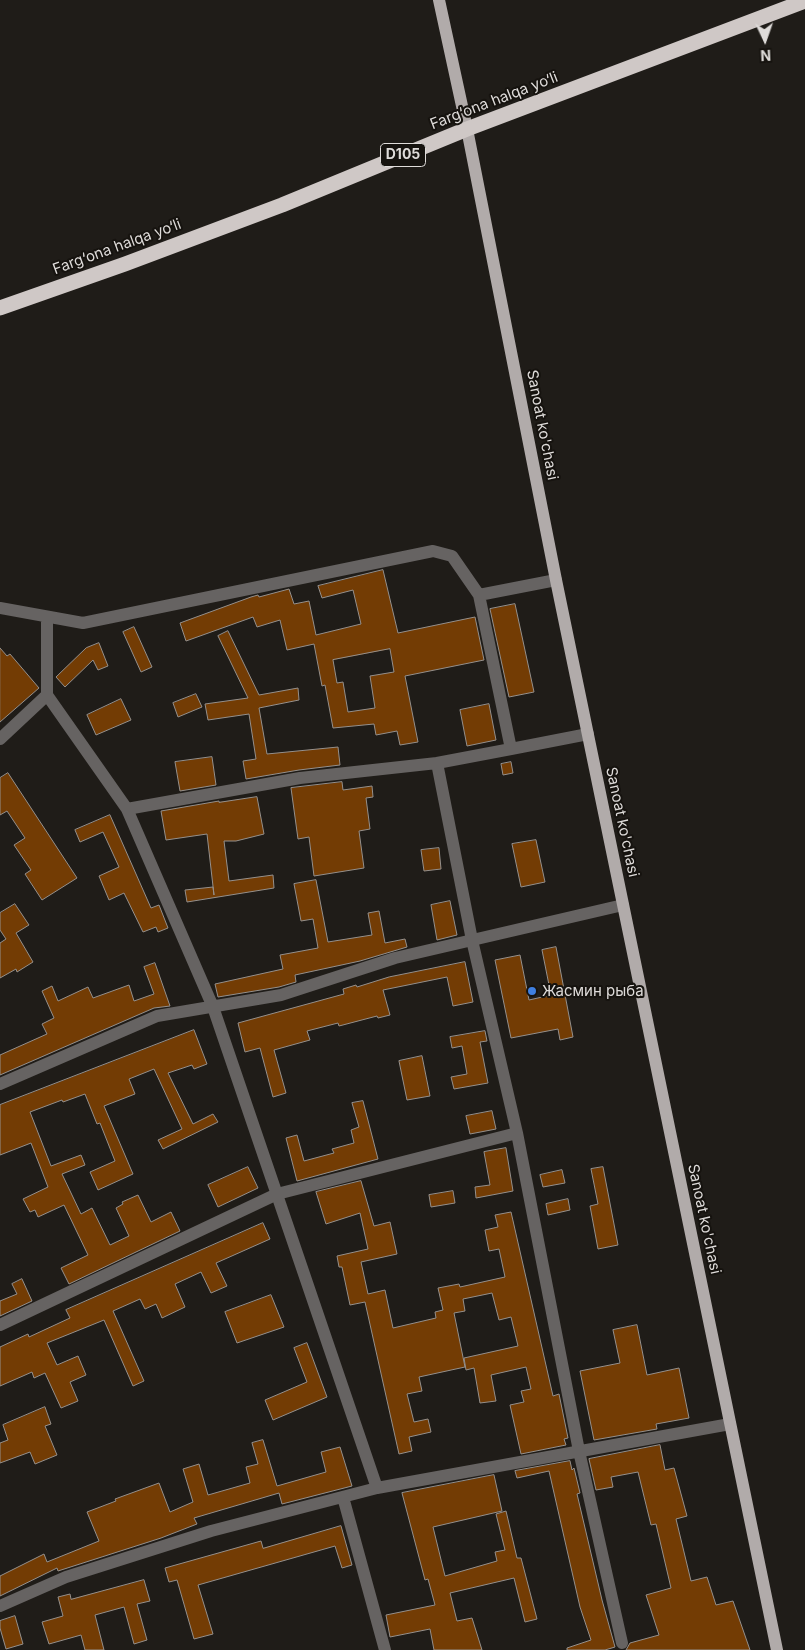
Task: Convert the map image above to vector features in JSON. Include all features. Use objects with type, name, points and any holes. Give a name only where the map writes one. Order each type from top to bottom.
[{"type":"highway","name":"Farg‘ona halqa yo‘li","points":[[0,308],[126,264],[282,205],[468,129],[805,1]]},
{"type":"main road","name":"Sanoat ko'chasi","points":[[439,0],[468,129],[556,580],[777,1650]]},
{"type":"street","points":[[0,608],[83,623],[434,551],[452,556],[479,595],[511,749]]},
{"type":"street","points":[[479,595],[556,580]]},
{"type":"street","points":[[47,617],[47,695],[127,809],[213,1007],[377,1488]]},
{"type":"street","points":[[0,739],[47,695]]},
{"type":"street","points":[[127,809],[300,778],[438,763],[588,734]]},
{"type":"street","points":[[438,763],[472,940],[517,1133],[580,1451],[622,1643]]},
{"type":"street","points":[[0,1084],[157,1016],[281,995],[394,958],[623,904]]},
{"type":"street","points":[[0,1325],[277,1194],[517,1133]]},
{"type":"street","points":[[0,1606],[66,1577],[202,1534],[377,1488],[730,1424]]},
{"type":"street","points":[[343,1497],[384,1650]]},
{"type":"building","points":[[383,570],[398,633],[475,617],[484,660],[405,676],[418,742],[400,745],[397,731],[376,735],[374,724],[333,728],[325,685],[322,686],[314,644],[287,650],[280,620],[257,627],[253,617],[186,641],[180,623],[251,597],[258,595],[259,597],[289,589],[294,604],[309,601],[316,635],[361,624],[353,590],[322,598],[318,586]],"holes":[[[390,649],[394,672],[370,676],[375,708],[348,712],[343,682],[337,683],[333,660]]]},
{"type":"building","points":[[515,604],[534,692],[509,697],[490,609]]},
{"type":"building","points":[[134,627],[152,667],[141,672],[123,632]]},
{"type":"building","points":[[228,631],[259,695],[298,688],[299,700],[259,708],[267,754],[338,747],[340,765],[246,779],[243,761],[256,759],[249,714],[208,720],[205,704],[248,698],[218,636]]},
{"type":"building","points":[[99,643],[108,666],[98,670],[93,660],[65,687],[56,677],[86,648]]},
{"type":"building","points":[[0,648],[7,656],[10,654],[39,688],[0,722]]},
{"type":"building","points":[[196,694],[202,707],[178,717],[173,703]]},
{"type":"building","points":[[121,699],[131,720],[96,735],[87,715]]},
{"type":"building","points":[[489,704],[496,740],[467,746],[460,710]]},
{"type":"building","points":[[212,757],[216,785],[180,791],[175,762]]},
{"type":"building","points":[[511,762],[513,773],[503,775],[501,764]]},
{"type":"building","points":[[8,773],[77,878],[42,900],[25,874],[31,870],[14,845],[25,838],[7,811],[0,815],[0,778]]},
{"type":"building","points":[[342,782],[343,790],[372,786],[373,797],[366,798],[370,829],[359,831],[364,868],[314,876],[309,837],[298,839],[291,788]]},
{"type":"building","points":[[257,797],[264,834],[236,841],[224,841],[229,881],[273,875],[274,888],[187,902],[185,890],[213,887],[214,895],[207,834],[166,840],[161,811],[219,801]]},
{"type":"building","points":[[110,815],[151,908],[159,905],[168,928],[158,932],[156,927],[143,932],[124,893],[109,900],[99,876],[119,867],[103,832],[80,842],[75,830]]},
{"type":"building","points":[[536,840],[545,882],[521,887],[512,844]]},
{"type":"building","points":[[439,848],[441,869],[424,871],[421,850]]},
{"type":"building","points":[[316,880],[328,942],[372,935],[368,913],[379,911],[385,943],[405,939],[407,947],[360,961],[295,975],[296,982],[279,987],[218,997],[215,984],[283,969],[280,955],[318,948],[313,919],[301,921],[294,884]]},
{"type":"building","points":[[450,901],[457,935],[437,940],[431,905]]},
{"type":"building","points":[[15,904],[29,925],[16,933],[33,962],[17,972],[16,969],[0,978],[0,943],[6,939],[0,930],[0,913]]},
{"type":"building","points":[[556,947],[573,1037],[560,1040],[558,1029],[511,1038],[495,960],[520,955],[529,1000],[551,995],[542,950]]},
{"type":"building","points":[[465,962],[473,1002],[453,1006],[447,977],[383,990],[390,1015],[378,1018],[377,1016],[339,1026],[338,1023],[307,1031],[310,1040],[274,1050],[286,1093],[273,1097],[260,1048],[245,1052],[238,1023],[344,994],[343,989],[356,985],[357,987],[389,977]]},
{"type":"building","points":[[155,963],[170,1006],[154,1008],[0,1075],[0,1055],[47,1034],[42,1024],[54,1018],[42,991],[52,986],[58,1001],[88,987],[93,998],[129,985],[134,1001],[154,994],[144,967]]},
{"type":"building","points":[[194,1030],[207,1064],[194,1069],[192,1065],[168,1073],[193,1124],[213,1114],[218,1122],[163,1149],[158,1140],[182,1129],[154,1069],[129,1079],[135,1094],[104,1106],[133,1174],[98,1190],[90,1172],[115,1161],[100,1123],[97,1124],[85,1094],[30,1112],[51,1166],[81,1155],[85,1165],[62,1174],[81,1214],[92,1208],[110,1245],[129,1236],[116,1208],[123,1204],[122,1202],[138,1195],[151,1222],[171,1212],[180,1231],[69,1284],[61,1268],[88,1255],[64,1205],[38,1217],[35,1210],[30,1212],[23,1199],[48,1187],[31,1143],[0,1155],[0,1105]]},
{"type":"building","points":[[485,1031],[487,1041],[480,1042],[488,1083],[454,1089],[451,1077],[467,1074],[462,1046],[452,1048],[450,1037]]},
{"type":"building","points":[[422,1056],[430,1096],[407,1100],[399,1061]]},
{"type":"building","points":[[363,1101],[378,1159],[297,1181],[286,1138],[297,1135],[304,1161],[334,1153],[332,1149],[354,1143],[351,1130],[359,1127],[352,1103]]},
{"type":"building","points":[[492,1111],[496,1129],[470,1134],[466,1116]]},
{"type":"building","points":[[506,1148],[513,1191],[476,1198],[475,1187],[490,1185],[484,1152]]},
{"type":"building","points":[[248,1167],[258,1188],[218,1207],[208,1185]]},
{"type":"building","points":[[603,1167],[618,1245],[598,1249],[590,1206],[598,1204],[591,1169]]},
{"type":"building","points":[[562,1170],[565,1183],[543,1187],[540,1175]]},
{"type":"building","points":[[361,1181],[374,1226],[390,1222],[397,1254],[361,1262],[368,1294],[385,1290],[393,1328],[436,1318],[435,1312],[443,1310],[438,1288],[459,1284],[460,1287],[505,1277],[499,1249],[489,1251],[485,1230],[498,1227],[495,1215],[511,1212],[553,1396],[559,1394],[568,1438],[564,1439],[566,1445],[521,1454],[510,1405],[524,1402],[521,1391],[531,1389],[526,1367],[491,1375],[496,1401],[480,1403],[474,1368],[466,1370],[464,1358],[518,1346],[511,1317],[499,1320],[492,1293],[463,1299],[465,1311],[454,1313],[465,1367],[419,1377],[422,1391],[407,1394],[414,1422],[428,1419],[431,1432],[409,1437],[412,1451],[399,1454],[365,1302],[350,1305],[342,1267],[339,1267],[337,1256],[368,1249],[360,1213],[326,1224],[316,1192]]},
{"type":"building","points":[[453,1191],[455,1203],[431,1207],[429,1195]]},
{"type":"building","points":[[568,1199],[570,1210],[548,1215],[546,1204]]},
{"type":"building","points":[[263,1223],[270,1239],[216,1263],[227,1286],[211,1293],[201,1272],[175,1284],[185,1307],[162,1318],[156,1304],[145,1309],[140,1299],[113,1311],[144,1381],[133,1386],[104,1320],[47,1343],[57,1365],[78,1356],[86,1375],[70,1382],[78,1401],[61,1408],[45,1373],[34,1378],[32,1372],[0,1386],[0,1347],[28,1334],[29,1337],[70,1318],[66,1310]]},
{"type":"building","points":[[22,1279],[32,1301],[0,1316],[0,1301],[17,1294],[12,1284]]},
{"type":"building","points":[[271,1295],[284,1327],[237,1343],[225,1312]]},
{"type":"building","points":[[637,1325],[647,1375],[679,1368],[689,1418],[656,1424],[657,1429],[594,1440],[580,1371],[620,1363],[613,1330]]},
{"type":"building","points":[[307,1343],[327,1397],[273,1420],[265,1400],[307,1382],[294,1348]]},
{"type":"building","points":[[45,1407],[51,1424],[45,1426],[57,1455],[35,1464],[30,1452],[0,1463],[0,1443],[8,1440],[3,1425]]},
{"type":"building","points":[[263,1440],[277,1486],[326,1472],[321,1452],[340,1447],[352,1486],[282,1504],[279,1493],[194,1518],[197,1524],[161,1538],[58,1571],[57,1568],[0,1596],[0,1576],[44,1554],[47,1562],[99,1541],[87,1512],[116,1501],[115,1499],[159,1483],[170,1512],[193,1502],[183,1469],[199,1464],[208,1495],[250,1483],[246,1467],[258,1464],[252,1443]]},
{"type":"building","points":[[660,1445],[665,1470],[674,1468],[687,1516],[676,1519],[691,1581],[707,1577],[716,1605],[733,1601],[750,1650],[626,1650],[630,1643],[659,1635],[646,1595],[671,1588],[656,1524],[651,1525],[638,1472],[611,1477],[613,1487],[596,1490],[589,1459]]},
{"type":"building","points":[[570,1461],[572,1470],[574,1468],[580,1493],[577,1494],[615,1647],[605,1650],[567,1650],[567,1648],[591,1640],[580,1607],[549,1471],[517,1478],[515,1471]]},
{"type":"building","points":[[494,1475],[502,1511],[433,1527],[445,1576],[497,1561],[495,1552],[505,1550],[496,1514],[506,1511],[517,1558],[521,1558],[537,1619],[525,1622],[514,1578],[450,1593],[457,1621],[472,1618],[482,1650],[434,1650],[430,1629],[390,1637],[386,1615],[435,1605],[428,1579],[425,1580],[402,1493]]},
{"type":"building","points":[[341,1526],[352,1565],[342,1568],[335,1546],[198,1585],[213,1634],[194,1639],[177,1580],[169,1582],[165,1568],[261,1541],[263,1548]]},
{"type":"building","points":[[144,1580],[150,1601],[137,1604],[147,1640],[134,1644],[124,1607],[95,1615],[104,1650],[85,1650],[81,1635],[49,1644],[42,1622],[63,1616],[58,1597],[70,1594],[71,1599]]},
{"type":"building","points":[[15,1616],[23,1644],[6,1649],[0,1621]]},
{"type":"place","name":"Жасмин рыба","points":[[532,991]]}]
